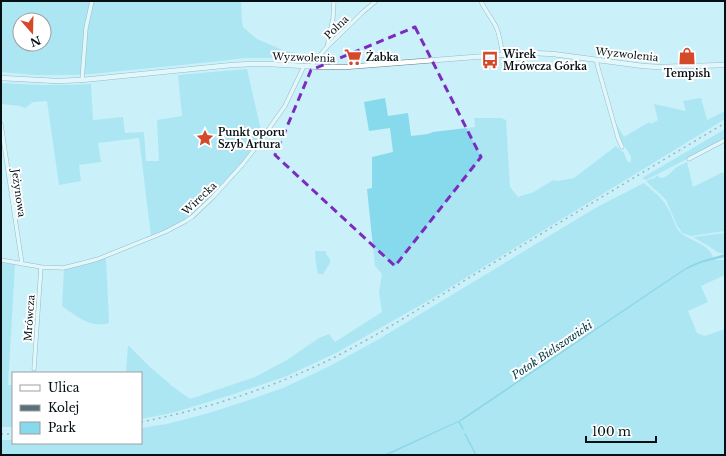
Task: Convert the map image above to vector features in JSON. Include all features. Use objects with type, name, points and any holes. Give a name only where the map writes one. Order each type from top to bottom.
[{"type":"street","points":[[82,80],[86,28],[92,1]]},
{"type":"street","points":[[327,47],[333,18],[334,1]]},
{"type":"street","name":"Polna","points":[[310,66],[327,47],[376,1]]},
{"type":"street","points":[[481,1],[484,9],[497,30],[503,55]]},
{"type":"street","name":"Wyzwolenia","points":[[1,78],[57,81],[82,80],[232,65],[268,64],[346,67],[544,53],[659,67],[725,66]]},
{"type":"street","points":[[597,60],[618,138],[622,147]]},
{"type":"street","name":"Wirecka","points":[[1,260],[41,268],[63,268],[98,259],[165,232],[192,217],[213,197],[253,151],[285,106],[304,66]]},
{"type":"street","name":"Jeżynowa","points":[[1,124],[22,264]]},
{"type":"street","points":[[689,159],[725,140]]},
{"type":"street","name":"Mrówcza","points":[[34,369],[41,268]]},
{"type":"highlighted area","points":[[415,27],[481,157],[395,266],[275,155],[311,70]]},
{"type":"green space","points":[[1,1],[241,1],[243,27],[257,39],[285,51],[310,54],[314,57],[311,60],[244,58],[91,74],[35,75],[1,72]]},
{"type":"green space","points":[[247,69],[262,135],[234,171],[191,216],[151,236],[139,138],[98,143],[101,162],[79,165],[81,181],[59,185],[47,101],[33,102],[25,108],[1,104],[1,83],[46,85],[91,84],[93,120],[123,117],[125,133],[144,132],[146,161],[159,161],[157,120],[182,116],[178,75]]},
{"type":"green space","points":[[385,98],[388,116],[408,113],[411,136],[475,127],[474,118],[501,118],[506,120],[510,187],[518,197],[534,192],[553,180],[558,181],[574,178],[616,146],[624,153],[627,161],[631,162],[631,156],[622,142],[615,122],[624,137],[649,122],[651,124],[658,120],[654,104],[686,111],[683,101],[701,98],[707,120],[725,111],[725,119],[433,298],[338,352],[287,376],[172,413],[142,419],[142,372],[126,372],[128,345],[150,367],[190,399],[255,377],[287,360],[319,338],[329,334],[335,342],[382,312],[379,292],[382,274],[375,266],[367,189],[372,188],[372,157],[393,152],[390,128],[369,131],[364,102]]},
{"type":"green space","points":[[725,129],[725,139],[722,141],[646,180],[642,178]]},
{"type":"green space","points":[[687,162],[693,187],[723,172],[725,177],[725,231],[691,236],[682,233],[666,200],[646,181],[658,175],[660,178],[663,178],[677,167]]},
{"type":"green space","points":[[644,183],[659,196],[665,204],[670,211],[678,230],[682,234],[707,248],[713,257],[684,269],[458,421],[383,455],[1,455],[1,440],[12,440],[12,444],[142,444],[142,428],[167,424],[209,413],[283,388],[330,366],[379,339],[597,207]]},
{"type":"green space","points":[[725,233],[725,254],[717,252],[693,237]]},
{"type":"green space","points":[[315,251],[326,251],[326,254],[330,259],[330,263],[323,274],[318,274]]},
{"type":"green space","points":[[106,258],[109,323],[90,323],[62,306],[64,270]]},
{"type":"green space","points":[[713,260],[725,260],[725,275],[701,286],[708,302],[688,311],[697,333],[705,336],[725,329],[725,455],[388,455],[463,420],[685,270],[701,263]]},
{"type":"green space","points":[[1,262],[15,265],[8,385],[12,385],[12,427],[1,427]]},
{"type":"shaded area","points":[[725,254],[725,257],[701,263],[685,270],[463,420],[388,455],[383,455],[458,421],[684,269],[699,262]]},
{"type":"waterway","points":[[459,422],[463,429]]},
{"type":"waterway","points":[[465,434],[476,455]]},
{"type":"railway","points":[[142,422],[189,411],[260,389],[329,360],[351,349],[725,123]]},
{"type":"railway","points":[[1,434],[12,434]]},
{"type":"place","name":"Tempish","points":[[687,56]]},
{"type":"place","name":"Żabka","points":[[353,57]]},
{"type":"place","name":"Wirek Mrówcza Górka","points":[[490,60]]},
{"type":"place","name":"Punkt oporu Szyb Artura","points":[[205,138]]},
{"type":"water label","name":"Potok Bielszowicki","points":[[552,350]]}]
